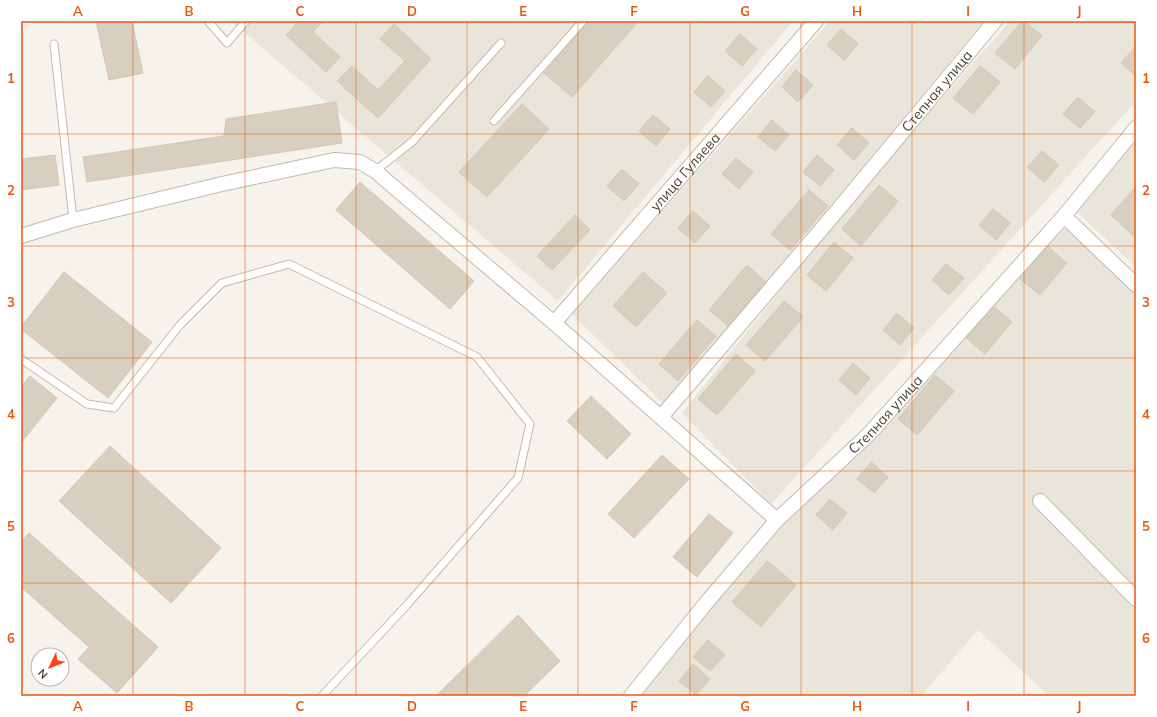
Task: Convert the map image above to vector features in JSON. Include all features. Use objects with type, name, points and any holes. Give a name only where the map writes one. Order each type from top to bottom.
[{"type":"street","name":"улица Гуляева","points":[[554,323],[816,21]]},
{"type":"street","name":"Степная улица","points":[[661,417],[831,218],[995,21]]},
{"type":"street","name":"Степная улица","points":[[631,696],[706,603],[777,520],[869,434],[1064,216],[1136,128]]},
{"type":"street","points":[[21,236],[73,220],[222,184],[334,160],[360,162],[375,171],[554,323],[777,520]]},
{"type":"street","points":[[1064,216],[1136,285]]},
{"type":"street","points":[[1040,501],[1136,599]]},
{"type":"lane","points":[[208,21],[227,43],[246,21]]},
{"type":"lane","points":[[494,121],[583,21]]},
{"type":"lane","points":[[375,171],[412,142],[501,43]]},
{"type":"lane","points":[[54,44],[73,220]]},
{"type":"lane","points":[[21,359],[87,404],[114,408],[180,325],[222,283],[289,264],[477,357],[530,424],[518,478],[406,606],[322,696]]},
{"type":"shaded area","points":[[231,21],[793,21],[558,301]]},
{"type":"shaded area","points":[[830,21],[984,21],[665,405],[572,314]]},
{"type":"shaded area","points":[[1010,21],[1136,21],[1136,101],[771,504],[682,413],[857,195]]},
{"type":"shaded area","points":[[1136,139],[1136,267],[1076,211]]},
{"type":"shaded area","points":[[1065,223],[1136,295],[1136,696],[1049,696],[978,630],[921,696],[636,696],[797,509]]},
{"type":"building","points":[[96,21],[132,21],[143,73],[109,80]]},
{"type":"building","points":[[299,21],[323,21],[313,32],[340,57],[326,72],[286,35]]},
{"type":"building","points":[[589,21],[635,21],[637,23],[572,97],[544,73]]},
{"type":"building","points":[[1022,21],[1042,36],[1015,69],[995,53]]},
{"type":"building","points":[[394,24],[431,59],[378,118],[337,81],[352,66],[378,90],[405,61],[380,39]]},
{"type":"building","points":[[841,29],[858,44],[844,60],[827,45]]},
{"type":"building","points":[[740,34],[757,49],[742,66],[725,51]]},
{"type":"building","points":[[1136,47],[1136,76],[1121,63]]},
{"type":"building","points":[[980,66],[1000,82],[973,114],[953,98]]},
{"type":"building","points":[[796,70],[813,85],[798,102],[782,87]]},
{"type":"building","points":[[708,76],[725,91],[711,107],[694,92]]},
{"type":"building","points":[[1078,97],[1095,112],[1080,128],[1063,114]]},
{"type":"building","points":[[336,102],[342,143],[87,182],[83,157],[224,136],[226,119]]},
{"type":"building","points":[[522,104],[549,129],[487,197],[459,172]]},
{"type":"building","points":[[653,115],[670,129],[656,146],[639,131]]},
{"type":"building","points":[[772,120],[789,135],[775,151],[758,137]]},
{"type":"building","points":[[852,128],[869,143],[854,160],[837,145]]},
{"type":"building","points":[[1042,151],[1059,165],[1044,182],[1027,167]]},
{"type":"building","points":[[55,155],[59,185],[21,190],[21,159]]},
{"type":"building","points":[[817,155],[834,170],[820,186],[803,172]]},
{"type":"building","points":[[736,158],[753,172],[739,189],[722,174]]},
{"type":"building","points":[[622,169],[639,184],[624,201],[607,186]]},
{"type":"building","points":[[360,182],[474,281],[450,309],[336,210]]},
{"type":"building","points":[[879,185],[898,201],[861,246],[842,229]]},
{"type":"building","points":[[1134,189],[1136,191],[1136,238],[1111,215]]},
{"type":"building","points":[[809,190],[828,206],[790,250],[771,234]]},
{"type":"building","points":[[993,209],[1010,223],[996,240],[979,225]]},
{"type":"building","points":[[693,211],[710,226],[695,243],[678,228]]},
{"type":"building","points":[[575,215],[590,230],[552,270],[537,256]]},
{"type":"building","points":[[834,242],[853,258],[826,291],[807,275]]},
{"type":"building","points":[[1047,246],[1067,263],[1040,295],[1020,279]]},
{"type":"building","points":[[946,264],[964,278],[949,295],[932,280]]},
{"type":"building","points":[[747,265],[766,282],[728,326],[709,310]]},
{"type":"building","points":[[64,272],[152,342],[108,398],[21,329],[21,327]]},
{"type":"building","points":[[643,272],[667,293],[636,327],[613,306]]},
{"type":"building","points":[[784,301],[803,317],[765,361],[746,345]]},
{"type":"building","points":[[993,306],[1012,322],[985,354],[966,338]]},
{"type":"building","points":[[897,313],[914,328],[900,345],[883,330]]},
{"type":"building","points":[[697,320],[716,336],[678,381],[659,364]]},
{"type":"building","points":[[736,354],[755,371],[717,415],[698,399]]},
{"type":"building","points":[[853,363],[870,378],[856,395],[839,380]]},
{"type":"building","points":[[935,375],[954,391],[917,435],[898,419]]},
{"type":"building","points":[[30,376],[57,398],[21,443],[21,387]]},
{"type":"building","points":[[591,396],[631,434],[607,459],[567,421]]},
{"type":"building","points":[[110,446],[221,548],[171,603],[59,501]]},
{"type":"building","points":[[662,455],[689,479],[634,538],[608,514]]},
{"type":"building","points":[[871,462],[888,477],[874,493],[857,479]]},
{"type":"building","points":[[830,499],[847,513],[833,530],[816,515]]},
{"type":"building","points":[[709,514],[733,533],[697,577],[673,557]]},
{"type":"building","points":[[29,533],[158,647],[117,693],[78,659],[89,647],[21,587],[21,542]]},
{"type":"building","points":[[767,561],[796,585],[761,627],[732,602]]},
{"type":"building","points":[[518,615],[560,661],[524,696],[436,696]]},
{"type":"building","points":[[708,640],[725,655],[710,671],[693,657]]},
{"type":"building","points":[[693,664],[710,679],[696,695],[679,681]]}]
